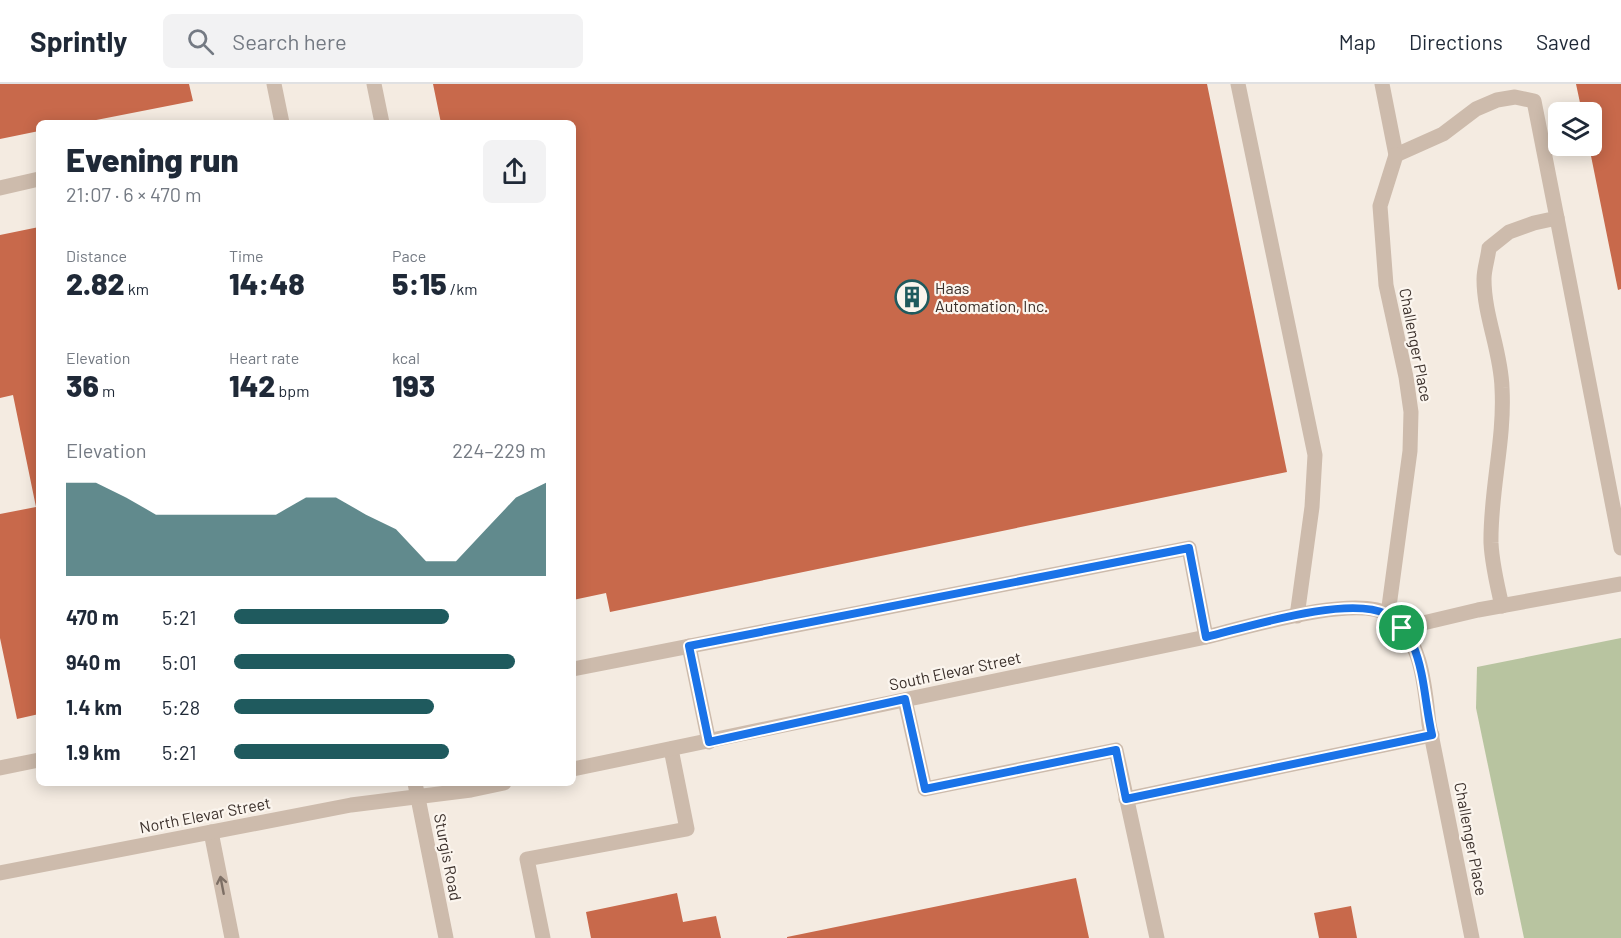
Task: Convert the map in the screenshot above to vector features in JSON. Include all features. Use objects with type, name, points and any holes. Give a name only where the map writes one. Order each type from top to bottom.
[{"type":"street","points":[[274,84],[281,120]]},
{"type":"street","points":[[374,84],[381,120]]},
{"type":"street","points":[[1238,84],[1315,455],[1312,507],[1297,616]]},
{"type":"street","points":[[1382,84],[1396,155],[1443,134],[1476,109],[1497,100],[1515,97],[1534,101],[1621,548]]},
{"type":"street","name":"Challenger Place","points":[[1396,155],[1380,206],[1386,285],[1411,412],[1410,451],[1388,614],[1402,628],[1412,644],[1419,665],[1472,938]]},
{"type":"street","points":[[0,188],[36,180]]},
{"type":"street","points":[[1502,606],[1491,542],[1502,427],[1502,386],[1499,355],[1488,310],[1484,278],[1489,248],[1509,232],[1557,218]]},
{"type":"street","points":[[576,668],[1189,548],[1206,637]]},
{"type":"street","points":[[1402,628],[1502,606],[1621,584]]},
{"type":"street","name":"South Elevar Street","points":[[576,768],[1297,616],[1362,607],[1388,614]]},
{"type":"street","points":[[689,646],[709,742]]},
{"type":"street","points":[[905,699],[925,789],[1116,750],[1157,938]]},
{"type":"street","points":[[1126,799],[1432,735]]},
{"type":"street","points":[[543,938],[527,858],[687,828],[671,749]]},
{"type":"street","points":[[0,768],[36,761]]},
{"type":"street","points":[[417,789],[471,790],[490,786]]},
{"type":"street","name":"North Elevar Street","points":[[0,871],[351,805],[417,789]]},
{"type":"street","name":"Sturgis Road","points":[[417,789],[446,938]]},
{"type":"street","points":[[211,831],[232,938]]},
{"type":"green space","points":[[1621,638],[1621,938],[1524,938],[1476,708],[1477,667]]},
{"type":"building","points":[[0,84],[189,84],[193,101],[96,120],[36,120],[36,132],[0,139]]},
{"type":"building","name":"Haas Automation, Inc.","points":[[433,84],[1207,84],[1287,472],[610,612],[606,593],[576,599],[576,120],[440,120]]},
{"type":"building","points":[[1576,84],[1621,84],[1621,289],[1618,290],[1591,156],[1602,156],[1602,102],[1580,102]]},
{"type":"building","points":[[36,228],[36,507],[13,395],[0,398],[0,235]]},
{"type":"building","points":[[36,507],[36,715],[17,719],[0,638],[0,514]]},
{"type":"building","points":[[1076,878],[1089,938],[787,938],[787,937]]},
{"type":"building","points":[[677,893],[683,922],[716,916],[721,938],[591,938],[586,912]]},
{"type":"building","points":[[1351,906],[1357,938],[1319,938],[1314,913]]},
{"type":"place","name":"Haas Automation, Inc.","points":[[912,297]]},
{"type":"route","points":[[1189,548],[1206,637],[1297,616],[1362,607],[1388,614],[1402,628],[1412,644],[1419,665],[1432,735],[1126,799],[1116,750],[925,789],[905,699],[709,742],[689,646],[1189,548]]}]
